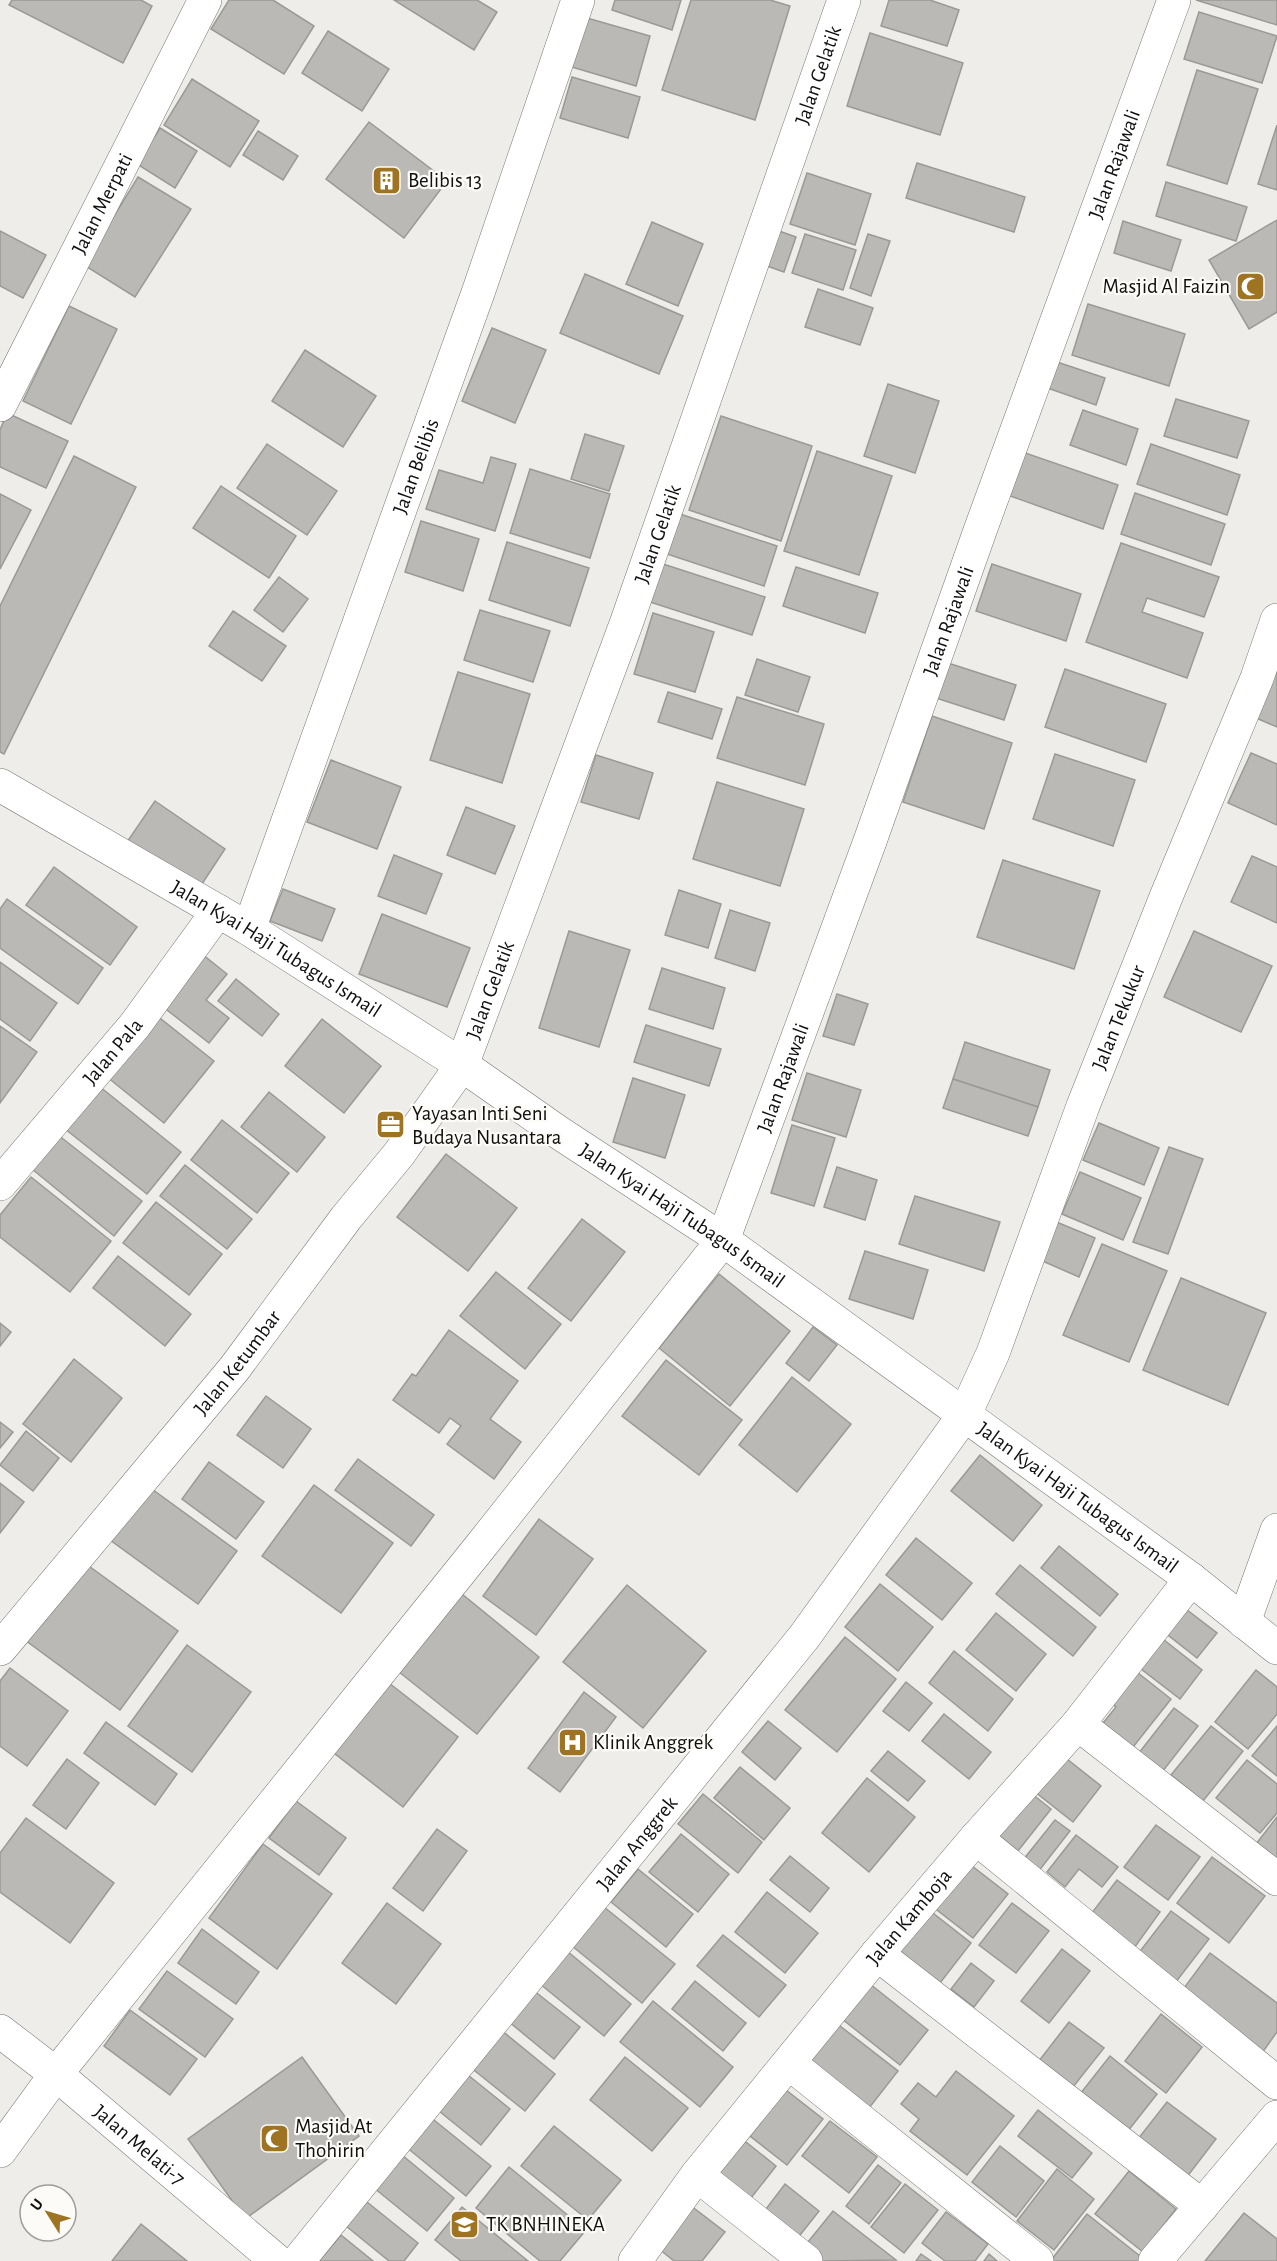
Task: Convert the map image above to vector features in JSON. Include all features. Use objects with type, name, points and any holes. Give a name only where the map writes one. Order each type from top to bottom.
[{"type":"street","name":"Jalan Merpati","points":[[0,405],[205,0]]},
{"type":"street","name":"Jalan Belibis","points":[[249,929],[475,301],[578,0]]},
{"type":"street","name":"Jalan Gelatik","points":[[462,1065],[630,612],[844,0]]},
{"type":"street","name":"Jalan Rajawali","points":[[0,2151],[56,2074],[488,1538],[723,1240],[1174,0]]},
{"type":"street","name":"Jalan Tekukur","points":[[965,1414],[993,1353],[1083,1106],[1166,897],[1257,678],[1277,620]]},
{"type":"street","name":"Jalan Kyai Haji Tubagus Ismail","points":[[0,785],[249,929],[462,1065],[558,1132],[723,1240],[1191,1579],[1277,1648]]},
{"type":"street","name":"Jalan Pala","points":[[0,1184],[135,1025],[218,911]]},
{"type":"street","name":"Jalan Ketumbar","points":[[0,1649],[234,1368],[346,1218],[399,1154],[462,1065]]},
{"type":"street","name":"Jalan Anggrek","points":[[298,2261],[804,1637],[965,1414]]},
{"type":"street","points":[[1244,1622],[1277,1530]]},
{"type":"street","name":"Jalan Kamboja","points":[[635,2261],[697,2175],[877,1954],[1078,1724],[1191,1579]]},
{"type":"street","points":[[1078,1724],[1277,1879]]},
{"type":"street","points":[[976,1838],[1277,2083]]},
{"type":"street","points":[[877,1954],[1202,2206]]},
{"type":"street","name":"Jalan Melati-7","points":[[0,2031],[56,2074],[276,2261]]},
{"type":"street","points":[[789,2063],[1037,2261]]},
{"type":"street","points":[[1155,2261],[1277,2117]]},
{"type":"street","points":[[697,2175],[806,2261]]},
{"type":"building","points":[[12,0],[141,0],[152,6],[123,63],[9,5]]},
{"type":"building","points":[[229,0],[273,0],[314,26],[284,74],[211,29]]},
{"type":"building","points":[[394,0],[477,0],[497,12],[474,50]]},
{"type":"building","points":[[615,0],[681,0],[672,30],[612,10]]},
{"type":"building","points":[[691,0],[770,0],[790,6],[755,120],[662,90]]},
{"type":"building","points":[[889,0],[930,0],[959,10],[947,46],[881,26]]},
{"type":"building","points":[[1196,0],[1277,0],[1277,25]]},
{"type":"building","points":[[1199,12],[1277,36],[1262,83],[1184,59]]},
{"type":"building","points":[[580,16],[650,36],[636,86],[565,65]]},
{"type":"building","points":[[328,31],[389,69],[362,111],[302,73]]},
{"type":"building","points":[[870,33],[963,63],[940,135],[847,106]]},
{"type":"building","points":[[1197,70],[1258,89],[1227,184],[1167,165]]},
{"type":"building","points":[[572,77],[640,97],[628,138],[560,118]]},
{"type":"building","points":[[192,79],[259,121],[230,167],[164,125]]},
{"type":"building","name":"Belibis 13","points":[[369,122],[447,181],[404,238],[326,179]]},
{"type":"building","points":[[1277,125],[1277,190],[1258,184]]},
{"type":"building","points":[[160,128],[197,151],[175,188],[137,164]]},
{"type":"building","points":[[258,131],[298,156],[283,180],[243,155]]},
{"type":"building","points":[[917,163],[1025,197],[1014,232],[906,198]]},
{"type":"building","points":[[807,173],[871,194],[855,245],[790,224]]},
{"type":"building","points":[[138,177],[191,209],[135,297],[84,265]]},
{"type":"building","points":[[1166,182],[1247,207],[1236,241],[1156,216]]},
{"type":"building","name":"Masjid Al Faizin","points":[[1277,220],[1277,312],[1249,329],[1209,260]]},
{"type":"building","points":[[1123,221],[1181,240],[1171,271],[1114,253]]},
{"type":"building","points":[[652,222],[703,244],[678,306],[626,284]]},
{"type":"building","points":[[0,231],[46,255],[23,298],[0,286]]},
{"type":"building","points":[[779,231],[796,237],[784,272],[767,266]]},
{"type":"building","points":[[805,234],[856,250],[843,290],[792,273]]},
{"type":"building","points":[[868,234],[890,241],[871,296],[850,288]]},
{"type":"building","points":[[585,274],[683,316],[659,374],[560,333]]},
{"type":"building","points":[[818,289],[873,308],[860,345],[805,327]]},
{"type":"building","points":[[1088,304],[1185,334],[1169,386],[1072,355]]},
{"type":"building","points":[[69,306],[117,329],[71,424],[23,401]]},
{"type":"building","points":[[492,328],[546,350],[515,423],[462,401]]},
{"type":"building","points":[[305,350],[376,396],[343,447],[272,401]]},
{"type":"building","points":[[1048,359],[1105,378],[1096,405],[1039,385]]},
{"type":"building","points":[[888,384],[939,401],[915,473],[864,456]]},
{"type":"building","points":[[1176,399],[1249,421],[1237,458],[1164,436]]},
{"type":"building","points":[[1083,410],[1138,429],[1126,465],[1070,445]]},
{"type":"building","points":[[7,413],[68,441],[46,488],[0,467],[0,430]]},
{"type":"building","points":[[721,416],[812,446],[781,541],[689,510]]},
{"type":"building","points":[[585,434],[624,446],[609,491],[571,479]]},
{"type":"building","points":[[267,444],[337,491],[307,535],[237,488]]},
{"type":"building","points":[[1151,444],[1240,475],[1227,515],[1137,484]]},
{"type":"building","points":[[1014,449],[1118,485],[1103,529],[999,492]]},
{"type":"building","points":[[817,451],[892,476],[859,575],[784,551]]},
{"type":"building","points":[[74,456],[136,487],[4,754],[0,752],[0,606]]},
{"type":"building","points":[[491,457],[516,464],[495,531],[426,509],[439,470],[483,483]]},
{"type":"building","points":[[530,469],[610,494],[590,558],[510,533]]},
{"type":"building","points":[[221,486],[296,536],[269,578],[193,528]]},
{"type":"building","points":[[1135,493],[1225,524],[1211,565],[1121,534]]},
{"type":"building","points":[[0,494],[31,510],[0,569]]},
{"type":"building","points":[[677,513],[777,546],[764,586],[664,553]]},
{"type":"building","points":[[421,521],[479,539],[463,591],[405,572]]},
{"type":"building","points":[[507,542],[589,568],[570,626],[489,600]]},
{"type":"building","points":[[1121,543],[1219,577],[1204,617],[1147,598],[1142,612],[1203,633],[1187,678],[1086,642]]},
{"type":"building","points":[[660,563],[765,597],[752,635],[647,601]]},
{"type":"building","points":[[992,564],[1081,594],[1066,641],[976,611]]},
{"type":"building","points":[[796,567],[878,593],[865,633],[783,606]]},
{"type":"building","points":[[279,577],[308,599],[283,632],[254,610]]},
{"type":"building","points":[[480,610],[550,631],[533,682],[464,660]]},
{"type":"building","points":[[233,611],[286,646],[262,681],[209,646]]},
{"type":"building","points":[[653,613],[714,632],[695,692],[634,674]]},
{"type":"building","points":[[757,659],[810,677],[798,712],[745,695]]},
{"type":"building","points":[[948,663],[1016,685],[1004,720],[936,698]]},
{"type":"building","points":[[1277,668],[1277,727],[1254,717]]},
{"type":"building","points":[[1065,669],[1166,704],[1146,762],[1045,727]]},
{"type":"building","points":[[458,672],[530,694],[502,783],[430,760]]},
{"type":"building","points":[[668,692],[722,709],[712,739],[658,722]]},
{"type":"building","points":[[737,697],[824,724],[805,785],[717,758]]},
{"type":"building","points":[[932,716],[1012,743],[984,829],[903,802]]},
{"type":"building","points":[[1251,753],[1277,764],[1277,825],[1228,803]]},
{"type":"building","points":[[1055,754],[1135,780],[1113,846],[1033,819]]},
{"type":"building","points":[[596,755],[653,773],[639,819],[581,802]]},
{"type":"building","points":[[331,760],[401,787],[377,849],[307,822]]},
{"type":"building","points":[[717,782],[804,809],[780,886],[693,859]]},
{"type":"building","points":[[155,801],[225,849],[198,890],[127,842]]},
{"type":"building","points":[[466,807],[515,826],[495,874],[447,855]]},
{"type":"building","points":[[394,855],[442,874],[426,914],[378,896]]},
{"type":"building","points":[[1252,856],[1277,867],[1277,923],[1231,902]]},
{"type":"building","points":[[1003,860],[1100,891],[1074,969],[977,937]]},
{"type":"building","points":[[54,867],[137,927],[110,965],[26,905]]},
{"type":"building","points":[[283,889],[335,909],[322,941],[270,921]]},
{"type":"building","points":[[679,890],[721,904],[708,948],[665,935]]},
{"type":"building","points":[[7,899],[103,968],[78,1004],[0,948],[0,909]]},
{"type":"building","points":[[730,910],[770,923],[755,971],[715,958]]},
{"type":"building","points":[[382,914],[470,948],[447,1007],[359,974]]},
{"type":"building","points":[[569,931],[630,950],[599,1047],[539,1028]]},
{"type":"building","points":[[1194,931],[1272,966],[1241,1032],[1164,997]]},
{"type":"building","points":[[202,954],[227,974],[206,1000],[229,1018],[209,1043],[162,1006]]},
{"type":"building","points":[[0,962],[57,1003],[30,1041],[0,1019]]},
{"type":"building","points":[[662,968],[725,988],[713,1029],[649,1009]]},
{"type":"building","points":[[236,979],[279,1014],[262,1036],[218,1001]]},
{"type":"building","points":[[837,994],[868,1004],[854,1045],[823,1036]]},
{"type":"building","points":[[156,1015],[214,1061],[164,1123],[107,1077]]},
{"type":"building","points":[[322,1019],[381,1066],[344,1113],[285,1066]]},
{"type":"building","points":[[646,1025],[721,1049],[709,1086],[634,1062]]},
{"type":"building","points":[[0,1026],[37,1052],[0,1103]]},
{"type":"building","points":[[965,1042],[1050,1070],[1038,1107],[953,1079]]},
{"type":"building","points":[[807,1073],[861,1090],[846,1137],[792,1120]]},
{"type":"building","points":[[633,1078],[685,1095],[665,1158],[613,1142]]},
{"type":"building","points":[[953,1079],[1038,1107],[1028,1136],[943,1108]]},
{"type":"building","points":[[94,1082],[181,1152],[147,1194],[60,1125]]},
{"type":"building","points":[[269,1092],[325,1137],[297,1172],[241,1127]]},
{"type":"building","points":[[222,1120],[289,1173],[257,1213],[191,1160]]},
{"type":"building","points":[[1099,1123],[1159,1148],[1144,1185],[1083,1160]]},
{"type":"building","points":[[792,1125],[835,1138],[814,1206],[771,1193]]},
{"type":"building","points":[[53,1131],[142,1201],[114,1236],[27,1165]]},
{"type":"building","points":[[1169,1147],[1203,1159],[1168,1254],[1133,1242]]},
{"type":"building","points":[[446,1154],[517,1208],[468,1271],[397,1217]]},
{"type":"building","points":[[185,1165],[252,1219],[227,1249],[160,1196]]},
{"type":"building","points":[[837,1167],[877,1180],[865,1220],[824,1207]]},
{"type":"building","points":[[1080,1172],[1141,1198],[1123,1240],[1062,1214]]},
{"type":"building","points":[[31,1177],[111,1241],[70,1292],[0,1237],[0,1215]]},
{"type":"building","points":[[915,1196],[1000,1222],[984,1271],[899,1244]]},
{"type":"building","points":[[156,1202],[222,1254],[189,1295],[123,1243]]},
{"type":"building","points":[[582,1219],[625,1252],[571,1321],[528,1288]]},
{"type":"building","points":[[1054,1221],[1095,1238],[1079,1277],[1038,1259]]},
{"type":"building","points":[[1102,1244],[1167,1271],[1129,1362],[1063,1335]]},
{"type":"building","points":[[865,1251],[928,1270],[913,1319],[849,1299]]},
{"type":"building","points":[[118,1256],[191,1314],[165,1346],[93,1288]]},
{"type":"building","points":[[496,1272],[561,1324],[525,1369],[460,1316]]},
{"type":"building","points":[[719,1274],[790,1331],[730,1406],[659,1348]]},
{"type":"building","points":[[1181,1278],[1266,1313],[1228,1405],[1143,1370]]},
{"type":"building","points":[[0,1323],[11,1332],[0,1346]]},
{"type":"building","points":[[813,1327],[837,1345],[809,1381],[786,1363]]},
{"type":"building","points":[[449,1330],[518,1381],[490,1419],[521,1442],[494,1479],[447,1444],[461,1426],[450,1418],[439,1433],[393,1400],[412,1374],[416,1376]]},
{"type":"building","points":[[74,1359],[122,1398],[71,1462],[23,1424]]},
{"type":"building","points":[[666,1360],[742,1420],[699,1475],[622,1416]]},
{"type":"building","points":[[792,1377],[851,1424],[797,1492],[739,1445]]},
{"type":"building","points":[[266,1396],[311,1429],[283,1468],[237,1435]]},
{"type":"building","points":[[0,1422],[13,1432],[0,1448]]},
{"type":"building","points":[[26,1431],[59,1458],[33,1491],[0,1465]]},
{"type":"building","points":[[980,1455],[1042,1505],[1013,1541],[951,1491]]},
{"type":"building","points":[[358,1459],[434,1515],[411,1546],[335,1490]]},
{"type":"building","points":[[209,1462],[264,1502],[236,1539],[182,1499]]},
{"type":"building","points":[[0,1483],[24,1502],[0,1533]]},
{"type":"building","points":[[145,1484],[237,1551],[198,1604],[106,1537]]},
{"type":"building","points":[[314,1485],[393,1543],[341,1613],[262,1556]]},
{"type":"building","points":[[539,1519],[593,1559],[536,1635],[483,1596]]},
{"type":"building","points":[[916,1538],[972,1583],[942,1620],[886,1575]]},
{"type":"building","points":[[1059,1546],[1118,1594],[1100,1616],[1041,1568]]},
{"type":"building","points":[[82,1561],[178,1631],[120,1710],[25,1640]]},
{"type":"building","points":[[1020,1565],[1096,1627],[1073,1656],[996,1594]]},
{"type":"building","points":[[880,1584],[933,1627],[898,1671],[845,1627]]},
{"type":"building","points":[[627,1585],[706,1651],[643,1728],[563,1662]]},
{"type":"building","points":[[462,1594],[539,1657],[477,1734],[399,1672]]},
{"type":"building","points":[[1178,1603],[1217,1633],[1197,1658],[1159,1628]]},
{"type":"building","points":[[996,1613],[1046,1654],[1016,1691],[966,1650]]},
{"type":"building","points":[[1159,1636],[1202,1670],[1180,1699],[1136,1665]]},
{"type":"building","points":[[845,1637],[896,1679],[837,1752],[785,1710]]},
{"type":"building","points":[[187,1645],[251,1692],[192,1772],[128,1726]]},
{"type":"building","points":[[954,1651],[1013,1699],[988,1731],[929,1683]]},
{"type":"building","points":[[1128,1665],[1171,1699],[1126,1756],[1096,1732],[1116,1707],[1103,1697]]},
{"type":"building","points":[[10,1668],[68,1711],[27,1766],[0,1746],[0,1681]]},
{"type":"building","points":[[1256,1670],[1277,1687],[1277,1714],[1248,1749],[1215,1722]]},
{"type":"building","points":[[906,1682],[932,1703],[909,1731],[883,1711]]},
{"type":"building","points":[[389,1683],[458,1737],[403,1807],[334,1753]]},
{"type":"building","name":"Klinik Anggrek","points":[[584,1692],[616,1717],[560,1792],[528,1768]]},
{"type":"building","points":[[1174,1708],[1198,1726],[1155,1781],[1132,1762]]},
{"type":"building","points":[[944,1714],[991,1752],[969,1779],[922,1741]]},
{"type":"building","points":[[768,1721],[801,1748],[775,1780],[742,1752]]},
{"type":"building","points":[[106,1722],[177,1774],[155,1805],[84,1753]]},
{"type":"building","points":[[1211,1726],[1243,1751],[1203,1801],[1171,1775]]},
{"type":"building","points":[[1277,1726],[1277,1776],[1252,1756]]},
{"type":"building","points":[[888,1751],[925,1781],[908,1801],[871,1771]]},
{"type":"building","points":[[1062,1755],[1101,1786],[1073,1822],[1034,1791]]},
{"type":"building","points":[[67,1759],[99,1783],[66,1829],[33,1805]]},
{"type":"building","points":[[1247,1760],[1277,1784],[1277,1813],[1260,1833],[1216,1798]]},
{"type":"building","points":[[740,1767],[790,1808],[764,1840],[714,1798]]},
{"type":"building","points":[[867,1778],[915,1817],[869,1872],[822,1833]]},
{"type":"building","points":[[1027,1790],[1051,1809],[1018,1851],[994,1832]]},
{"type":"building","points":[[703,1794],[762,1842],[738,1873],[678,1824]]},
{"type":"building","points":[[296,1801],[346,1838],[319,1875],[269,1838]]},
{"type":"building","points":[[1277,1817],[1277,1861],[1256,1844]]},
{"type":"building","points":[[26,1818],[114,1883],[70,1943],[0,1892],[0,1853]]},
{"type":"building","points":[[1055,1820],[1070,1831],[1038,1872],[1023,1860]]},
{"type":"building","points":[[1156,1825],[1200,1857],[1168,1900],[1124,1867]]},
{"type":"building","points":[[437,1829],[467,1851],[423,1911],[393,1888]]},
{"type":"building","points":[[681,1834],[729,1874],[698,1912],[649,1872]]},
{"type":"building","points":[[1076,1835],[1118,1867],[1102,1887],[1079,1869],[1065,1887],[1047,1872]]},
{"type":"building","points":[[263,1844],[332,1894],[277,1969],[209,1918]]},
{"type":"building","points":[[790,1856],[829,1888],[810,1912],[770,1880]]},
{"type":"building","points":[[1212,1857],[1265,1896],[1229,1943],[1177,1903]]},
{"type":"building","points":[[963,1859],[1008,1894],[973,1938],[928,1903]]},
{"type":"building","points":[[638,1869],[693,1914],[666,1947],[611,1902]]},
{"type":"building","points":[[1117,1880],[1160,1912],[1132,1951],[1088,1918]]},
{"type":"building","points":[[767,1892],[818,1933],[785,1973],[735,1932]]},
{"type":"building","points":[[387,1903],[441,1944],[396,2004],[342,1963]]},
{"type":"building","points":[[1012,1903],[1049,1931],[1016,1973],[979,1945]]},
{"type":"building","points":[[924,1906],[971,1943],[940,1983],[893,1946]]},
{"type":"building","points":[[604,1907],[675,1964],[642,2003],[572,1946]]},
{"type":"building","points":[[1171,1911],[1209,1939],[1172,1987],[1134,1959]]},
{"type":"building","points":[[202,1929],[259,1972],[236,2004],[178,1963]]},
{"type":"building","points":[[723,1935],[786,1985],[759,2017],[697,1966]]},
{"type":"building","points":[[1062,1949],[1090,1971],[1049,2023],[1021,2001]]},
{"type":"building","points":[[567,1951],[631,2004],[604,2036],[540,1984]]},
{"type":"building","points":[[1210,1953],[1277,2003],[1277,2032],[1262,2053],[1181,1992]]},
{"type":"building","points":[[971,1963],[994,1981],[974,2007],[951,1989]]},
{"type":"building","points":[[167,1971],[233,2019],[205,2057],[139,2009]]},
{"type":"building","points":[[865,1980],[928,2030],[900,2065],[837,2015]]},
{"type":"building","points":[[695,1981],[746,2023],[723,2051],[672,2009]]},
{"type":"building","points":[[533,1990],[580,2027],[554,2059],[508,2021]]},
{"type":"building","points":[[653,2001],[733,2067],[700,2107],[620,2042]]},
{"type":"building","points":[[130,2010],[197,2059],[170,2095],[104,2046]]},
{"type":"building","points":[[1161,2014],[1202,2047],[1166,2093],[1125,2061]]},
{"type":"building","points":[[831,2019],[898,2071],[862,2117],[796,2064]]},
{"type":"building","points":[[1069,2022],[1104,2048],[1069,2092],[1035,2066]]},
{"type":"building","points":[[501,2030],[555,2074],[525,2111],[470,2067]]},
{"type":"building","points":[[1110,2056],[1157,2094],[1124,2136],[1076,2099]]},
{"type":"building","name":"Masjid At Thohirin","points":[[302,2057],[359,2136],[245,2219],[188,2139]]},
{"type":"building","points":[[625,2057],[688,2108],[652,2151],[590,2100]]},
{"type":"building","points":[[463,2071],[510,2109],[481,2145],[434,2107]]},
{"type":"building","points":[[956,2071],[1014,2116],[967,2175],[910,2131],[919,2119],[901,2104],[918,2083],[936,2097]]},
{"type":"building","points":[[777,2083],[823,2119],[787,2165],[741,2129]]},
{"type":"building","points":[[1167,2102],[1216,2139],[1183,2182],[1134,2144]]},
{"type":"building","points":[[1038,2110],[1092,2153],[1072,2178],[1018,2136]]},
{"type":"building","points":[[424,2112],[491,2166],[466,2196],[400,2142]]},
{"type":"building","points":[[830,2121],[877,2157],[849,2193],[802,2156]]},
{"type":"building","points":[[554,2126],[621,2180],[588,2220],[521,2166]]},
{"type":"building","points":[[736,2134],[776,2166],[744,2207],[703,2175]]},
{"type":"building","points":[[1000,2146],[1044,2181],[1016,2217],[972,2182]]},
{"type":"building","points":[[402,2155],[454,2198],[427,2231],[374,2188]]},
{"type":"building","points":[[878,2165],[901,2183],[869,2224],[846,2206]]},
{"type":"building","points":[[509,2167],[586,2230],[560,2261],[540,2261],[476,2208]]},
{"type":"building","points":[[1057,2169],[1094,2199],[1054,2250],[1017,2221]]},
{"type":"building","points":[[1129,2171],[1176,2209],[1143,2252],[1095,2214]]},
{"type":"building","points":[[785,2184],[819,2211],[793,2244],[760,2217]]},
{"type":"building","points":[[905,2184],[938,2210],[904,2253],[871,2227]]},
{"type":"building","points":[[362,2198],[418,2243],[404,2261],[389,2261],[341,2222]]},
{"type":"building","points":[[686,2202],[725,2232],[702,2261],[674,2261],[653,2244]]},
{"type":"building","name":"TK BNHINEKA","points":[[462,2207],[528,2261],[461,2261],[435,2240]]},
{"type":"building","points":[[833,2211],[896,2260],[821,2261],[804,2247]]},
{"type":"building","points":[[946,2212],[988,2244],[975,2261],[945,2261],[922,2243]]},
{"type":"building","points":[[1244,2213],[1277,2239],[1277,2261],[1205,2261]]},
{"type":"building","points":[[1087,2214],[1145,2260],[1054,2261],[1052,2259]]},
{"type":"building","points":[[141,2224],[187,2261],[112,2261]]},
{"type":"building","points":[[341,2235],[373,2261],[319,2261]]},
{"type":"building","points":[[921,2254],[931,2261],[916,2261]]},
{"type":"building","points":[[989,2254],[997,2261],[984,2261]]},
{"type":"place","name":"Belibis 13","points":[[387,180]]},
{"type":"place","name":"Masjid Al Faizin","points":[[1251,286]]},
{"type":"place","name":"Yayasan Inti Seni Budaya Nusantara","points":[[391,1125]]},
{"type":"place","name":"Klinik Anggrek","points":[[572,1742]]},
{"type":"place","name":"Masjid At Thohirin","points":[[274,2138]]},
{"type":"place","name":"TK BNHINEKA","points":[[465,2224]]}]
